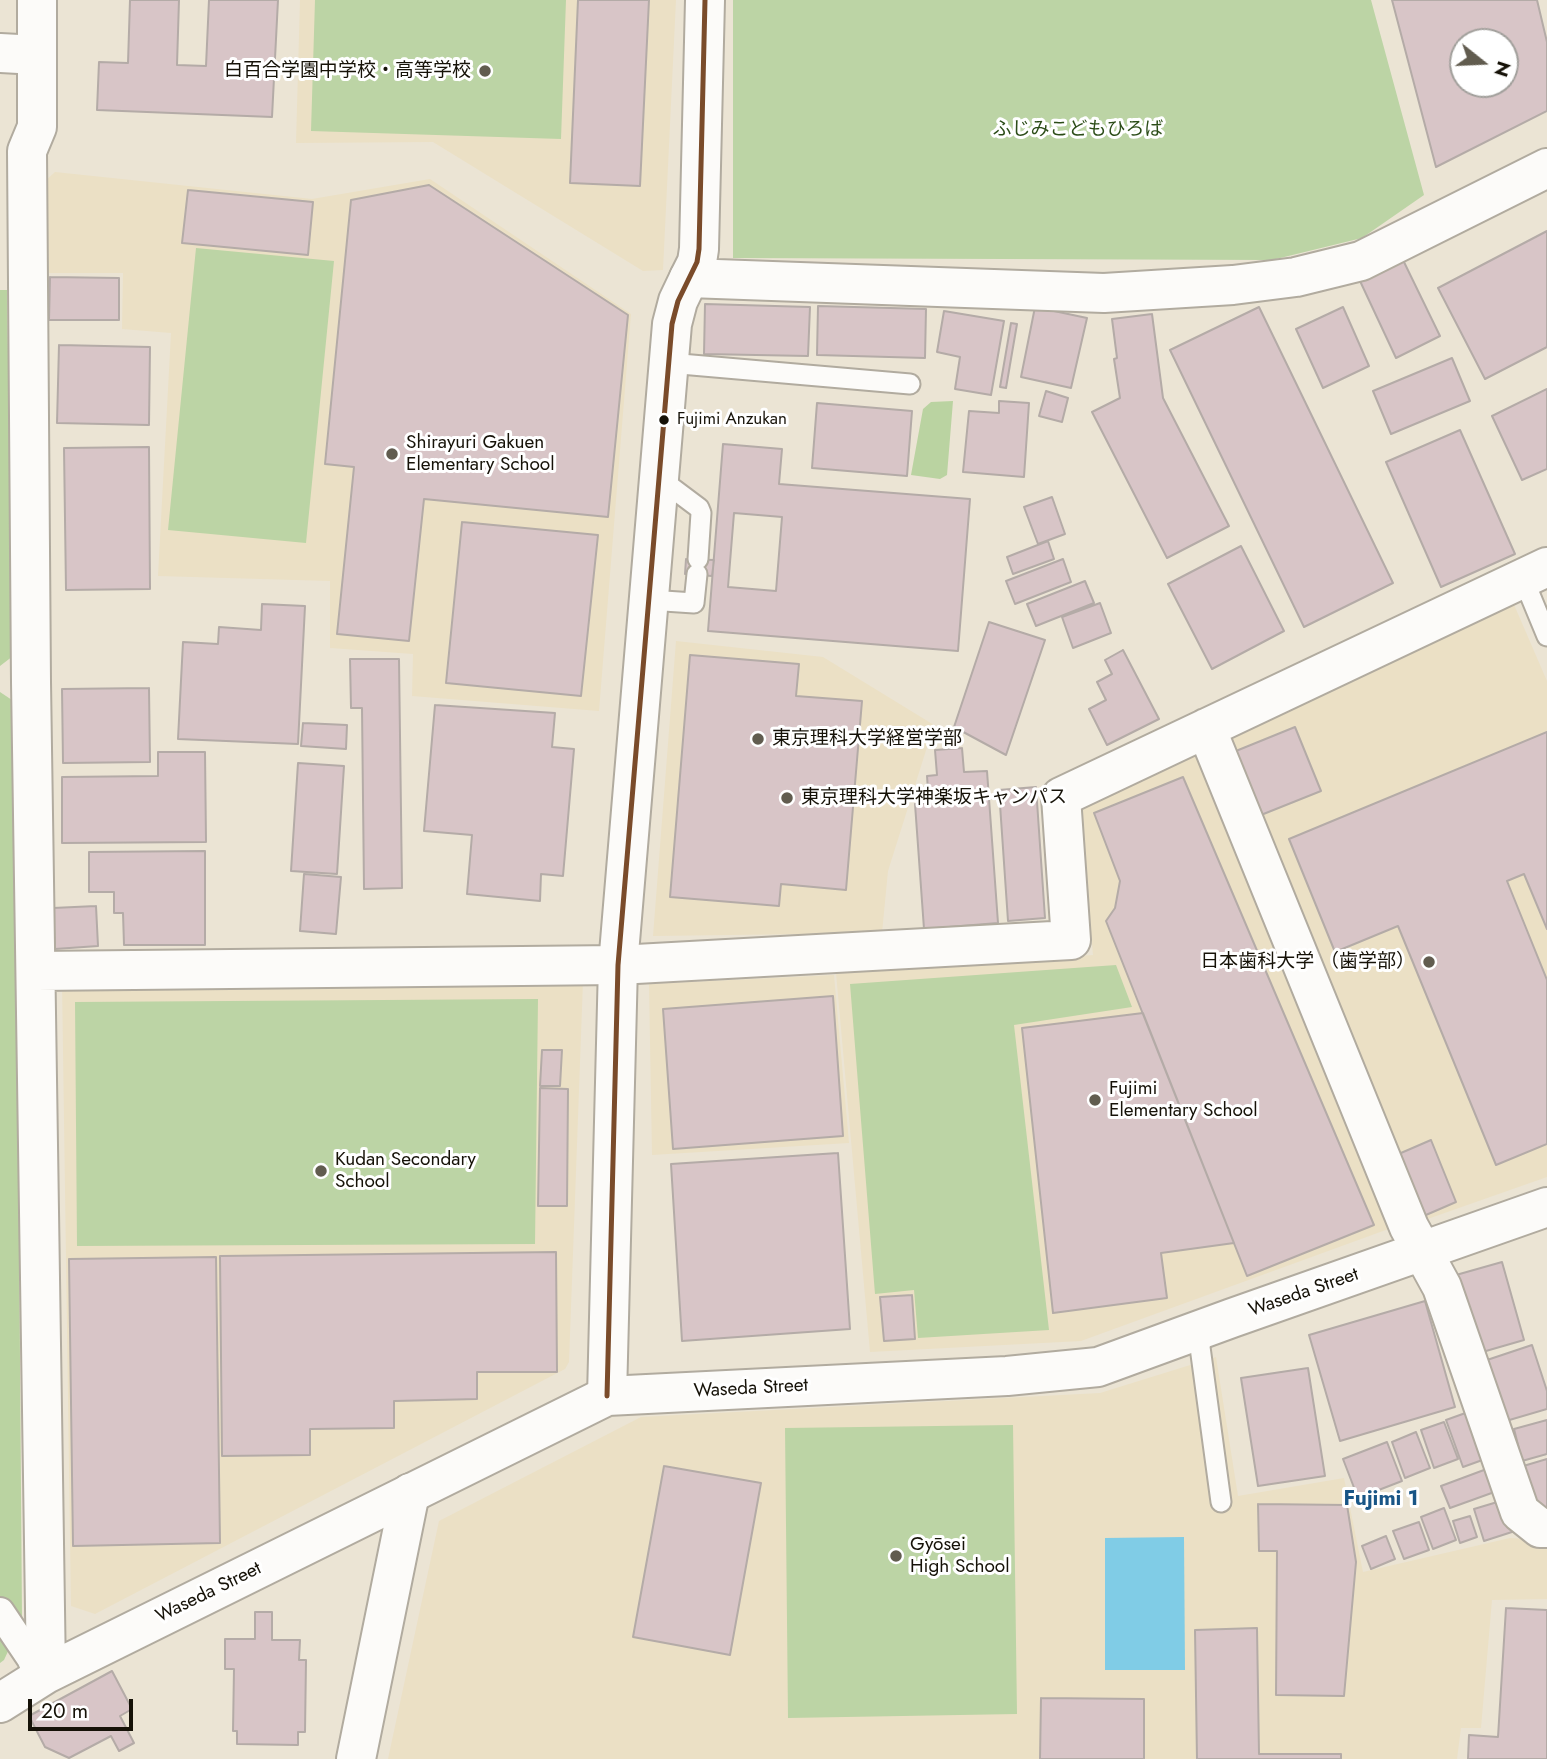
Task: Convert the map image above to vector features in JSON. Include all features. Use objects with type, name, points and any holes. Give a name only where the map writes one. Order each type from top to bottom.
[{"type":"street","points":[[37,0],[18,54],[37,100],[37,127],[27,150],[43,1676]]},
{"type":"street","points":[[607,1396],[618,965],[672,324],[678,301],[697,262],[699,249],[705,0]]},
{"type":"street","points":[[689,278],[1104,293],[1233,285],[1296,277],[1361,261],[1547,168]]},
{"type":"street","points":[[37,971],[618,965],[1070,940],[1061,797],[1535,573]]},
{"type":"street","points":[[1206,728],[1409,1227],[1442,1287],[1520,1512],[1540,1528],[1547,1528]]},
{"type":"street","name":"Waseda Street","points":[[0,1703],[43,1676],[607,1396],[1007,1376],[1098,1367],[1547,1207]]},
{"type":"street","points":[[355,1759],[411,1493]]},
{"type":"street","points":[[0,1612],[43,1676]]},
{"type":"lane","points":[[669,363],[910,384]]},
{"type":"lane","points":[[649,600],[694,603],[697,567],[701,513],[699,508],[659,478]]},
{"type":"lane","points":[[1535,573],[1547,636]]},
{"type":"lane","points":[[1203,1328],[1200,1347],[1221,1502]]},
{"type":"shaded area","name":"白百合学園中学校・高等学校","points":[[300,0],[676,0],[663,270],[643,271],[433,142],[296,143]]},
{"type":"shaded area","name":"Shirayuri Gakuen Elementary School","points":[[55,172],[312,199],[430,179],[631,314],[599,711],[412,696],[413,654],[330,648],[330,581],[158,576],[171,333],[122,329],[123,273],[45,273],[44,182]]},
{"type":"shaded area","name":"日本歯科大学 （歯学部）","points":[[1512,600],[1547,681],[1547,1177],[1419,1222],[1223,738]]},
{"type":"shaded area","name":"東京理科大学神楽坂キャンパス","points":[[676,641],[823,657],[934,725],[888,871],[882,933],[653,936]]},
{"type":"shaded area","name":"Fujimi Elementary School","points":[[1201,751],[1394,1227],[1081,1341],[870,1352],[836,973],[1093,955],[1079,809]]},
{"type":"shaded area","points":[[834,975],[849,1143],[652,1155],[649,984]]},
{"type":"shaded area","name":"Kudan Secondary School","points":[[62,981],[583,981],[569,1362],[565,1369],[95,1614],[71,1606]]},
{"type":"shaded area","name":"Gyōsei High School","points":[[1216,1357],[1238,1496],[1344,1478],[1363,1572],[1510,1538],[1547,1540],[1547,1599],[1492,1600],[1481,1728],[1461,1728],[1457,1759],[388,1759],[439,1521],[641,1417],[1100,1393]]},
{"type":"green space","points":[[315,0],[566,0],[561,139],[311,131]]},
{"type":"green space","name":"ふじみこどもひろば","points":[[733,0],[1371,0],[1424,195],[1362,238],[1272,260],[733,258]]},
{"type":"green space","points":[[196,248],[334,261],[306,543],[168,530]]},
{"type":"green space","points":[[0,290],[7,290],[13,656],[0,666]]},
{"type":"green space","points":[[953,401],[947,475],[940,479],[911,475],[923,409],[931,402]]},
{"type":"green space","points":[[0,692],[15,702],[22,1621],[4,1660],[0,1663]]},
{"type":"green space","points":[[1116,965],[1132,1007],[1014,1025],[1049,1330],[918,1338],[914,1290],[875,1294],[850,984]]},
{"type":"green space","points":[[538,999],[535,1244],[77,1246],[75,1002]]},
{"type":"green space","points":[[1013,1425],[1017,1714],[788,1718],[785,1428]]},
{"type":"water","points":[[1184,1537],[1185,1670],[1105,1670],[1105,1538]]},
{"type":"building","points":[[130,0],[179,0],[177,65],[206,66],[209,0],[278,0],[272,117],[97,110],[99,62],[128,63]]},
{"type":"building","points":[[578,0],[649,0],[640,186],[570,183]]},
{"type":"building","points":[[1392,0],[1537,0],[1547,42],[1547,111],[1436,167]]},
{"type":"building","points":[[429,185],[628,315],[608,517],[424,499],[409,641],[337,634],[354,467],[325,464],[351,200]]},
{"type":"building","points":[[188,190],[313,202],[308,255],[182,243]]},
{"type":"building","points":[[1547,231],[1547,347],[1485,379],[1438,288]]},
{"type":"building","points":[[1403,260],[1440,336],[1396,358],[1360,281]]},
{"type":"building","points":[[50,277],[119,278],[119,320],[49,320]]},
{"type":"building","points":[[705,304],[810,307],[808,356],[704,354]]},
{"type":"building","points":[[818,306],[926,309],[925,358],[817,355]]},
{"type":"building","points":[[1035,307],[1087,318],[1071,388],[1021,377]]},
{"type":"building","points":[[1259,307],[1393,583],[1304,627],[1170,350]]},
{"type":"building","points":[[1343,307],[1369,366],[1323,388],[1296,329]]},
{"type":"building","points":[[944,311],[1004,321],[991,395],[955,389],[960,357],[937,352]]},
{"type":"building","points":[[1152,314],[1163,398],[1229,526],[1167,558],[1092,412],[1120,398],[1112,319]]},
{"type":"building","points":[[1011,323],[1017,324],[1006,388],[1000,387]]},
{"type":"building","points":[[59,345],[150,347],[149,425],[57,423]]},
{"type":"building","points":[[1452,358],[1470,401],[1391,434],[1373,391]]},
{"type":"building","points":[[1547,389],[1547,469],[1522,480],[1492,416]]},
{"type":"building","points":[[1046,391],[1068,398],[1062,422],[1039,416]]},
{"type":"building","points":[[999,401],[1029,403],[1024,477],[963,472],[969,411],[999,413]]},
{"type":"building","points":[[817,403],[912,411],[907,476],[812,468]]},
{"type":"building","points":[[1460,430],[1515,554],[1441,587],[1386,462]]},
{"type":"building","points":[[723,444],[782,449],[779,484],[970,499],[958,651],[708,631]],"holes":[[[734,513],[782,517],[776,591],[728,587]]]},
{"type":"building","points":[[149,447],[150,589],[66,590],[64,448]]},
{"type":"building","points":[[1052,497],[1065,534],[1038,544],[1024,507]]},
{"type":"building","points":[[462,522],[598,535],[581,696],[446,683]]},
{"type":"building","points":[[1048,541],[1054,559],[1013,574],[1007,557]]},
{"type":"building","points":[[1241,546],[1284,631],[1212,669],[1168,584]]},
{"type":"building","points":[[686,559],[714,560],[712,576],[685,574]]},
{"type":"building","points":[[1063,559],[1071,582],[1015,604],[1006,581]]},
{"type":"building","points":[[1085,581],[1094,603],[1036,626],[1027,604]]},
{"type":"building","points":[[1100,603],[1111,633],[1073,648],[1062,617]]},
{"type":"building","points":[[262,604],[305,606],[298,744],[178,739],[183,642],[218,644],[219,627],[261,630]]},
{"type":"building","points":[[989,622],[1045,640],[1006,755],[954,727]]},
{"type":"building","points":[[1123,650],[1159,719],[1107,745],[1089,709],[1106,700],[1097,682],[1112,674],[1105,660]]},
{"type":"building","points":[[690,655],[799,664],[796,696],[862,701],[846,890],[781,884],[779,906],[670,897]]},
{"type":"building","points":[[350,659],[399,659],[402,888],[364,889],[362,708],[351,708]]},
{"type":"building","points":[[149,688],[150,762],[63,763],[62,689]]},
{"type":"building","points":[[435,705],[555,713],[552,747],[574,749],[563,876],[541,874],[540,901],[467,894],[472,835],[424,831]]},
{"type":"building","points":[[303,723],[347,725],[346,749],[301,746]]},
{"type":"building","points":[[1295,727],[1321,791],[1256,817],[1231,753]]},
{"type":"building","points":[[1547,732],[1547,929],[1524,874],[1507,881],[1547,980],[1547,1144],[1496,1165],[1398,926],[1335,952],[1289,839]]},
{"type":"building","points":[[962,748],[964,772],[987,771],[998,923],[924,929],[915,804],[929,803],[927,776],[937,775],[935,750]]},
{"type":"building","points":[[158,752],[205,752],[206,842],[62,843],[62,777],[158,776]]},
{"type":"building","points":[[298,763],[344,766],[337,874],[291,871]]},
{"type":"building","points":[[1183,777],[1374,1225],[1247,1276],[1106,921],[1115,908],[1120,881],[1094,813]]},
{"type":"building","points":[[1036,787],[1045,918],[1008,921],[999,790]]},
{"type":"building","points":[[205,851],[205,945],[124,945],[123,913],[114,913],[114,892],[89,892],[89,852]]},
{"type":"building","points":[[304,874],[341,877],[336,934],[300,931]]},
{"type":"building","points":[[96,906],[98,946],[55,949],[53,908]]},
{"type":"building","points":[[833,996],[843,1136],[673,1149],[663,1009]]},
{"type":"building","points":[[1143,1013],[1234,1243],[1161,1253],[1167,1298],[1053,1313],[1022,1028]]},
{"type":"building","points":[[542,1050],[562,1050],[560,1086],[540,1086]]},
{"type":"building","points":[[540,1088],[568,1089],[567,1206],[538,1206]]},
{"type":"building","points":[[1431,1140],[1456,1202],[1419,1218],[1394,1156]]},
{"type":"building","points":[[838,1153],[850,1329],[682,1341],[671,1164]]},
{"type":"building","points":[[556,1252],[557,1372],[477,1372],[477,1399],[394,1401],[394,1428],[310,1429],[310,1455],[222,1456],[220,1256]]},
{"type":"building","points":[[216,1257],[220,1543],[73,1546],[69,1259]]},
{"type":"building","points":[[1502,1262],[1524,1340],[1479,1353],[1456,1275]]},
{"type":"building","points":[[912,1295],[915,1339],[884,1341],[880,1297]]},
{"type":"building","points":[[1425,1301],[1455,1407],[1340,1441],[1309,1335]]},
{"type":"building","points":[[1532,1345],[1547,1391],[1547,1409],[1506,1421],[1487,1360]]},
{"type":"building","points":[[1308,1368],[1325,1476],[1258,1486],[1241,1378]]},
{"type":"building","points":[[1471,1411],[1488,1458],[1463,1467],[1446,1420]]},
{"type":"building","points":[[1547,1420],[1547,1454],[1522,1461],[1514,1429]]},
{"type":"building","points":[[1444,1422],[1458,1459],[1434,1468],[1421,1430]]},
{"type":"building","points":[[1416,1432],[1430,1468],[1405,1478],[1392,1442]]},
{"type":"building","points":[[1387,1442],[1402,1481],[1358,1498],[1343,1459]]},
{"type":"building","points":[[1547,1459],[1547,1511],[1534,1515],[1520,1467]]},
{"type":"building","points":[[664,1466],[761,1483],[730,1655],[633,1637]]},
{"type":"building","points":[[1492,1467],[1500,1490],[1450,1508],[1441,1486]]},
{"type":"building","points":[[1504,1500],[1515,1531],[1484,1541],[1474,1509]]},
{"type":"building","points":[[1258,1504],[1347,1505],[1356,1562],[1344,1696],[1276,1695],[1277,1551],[1259,1551]]},
{"type":"building","points":[[1444,1508],[1456,1540],[1433,1549],[1421,1517]]},
{"type":"building","points":[[1470,1516],[1477,1537],[1460,1543],[1453,1521]]},
{"type":"building","points":[[1419,1522],[1429,1550],[1404,1559],[1393,1531]]},
{"type":"building","points":[[1386,1536],[1395,1559],[1371,1569],[1362,1546]]},
{"type":"building","points":[[1506,1608],[1547,1610],[1547,1759],[1468,1759],[1469,1735],[1498,1737]]},
{"type":"building","points":[[255,1612],[272,1612],[272,1640],[300,1640],[299,1660],[306,1660],[305,1732],[298,1732],[298,1745],[237,1744],[237,1731],[233,1731],[234,1669],[225,1669],[225,1639],[255,1639]]},
{"type":"building","points":[[1257,1628],[1259,1754],[1341,1754],[1341,1759],[1197,1759],[1195,1630]]},
{"type":"building","points":[[112,1671],[132,1709],[120,1716],[134,1743],[119,1751],[111,1736],[69,1758],[45,1747],[29,1716]]},
{"type":"building","points":[[1041,1698],[1144,1699],[1144,1759],[1040,1759]]},
{"type":"transit line","points":[[607,1396],[618,965],[672,324],[678,301],[697,262],[699,249],[705,0]]},
{"type":"place","name":"白百合学園中学校・高等学校","points":[[485,71]]},
{"type":"place","name":"Fujimi Anzukan","points":[[664,420]]},
{"type":"place","name":"Shirayuri Gakuen Elementary School","points":[[392,454]]},
{"type":"place","name":"東京理科大学経営学部","points":[[758,739]]},
{"type":"place","name":"東京理科大学神楽坂キャンパス","points":[[787,798]]},
{"type":"place","name":"日本歯科大学 （歯学部）","points":[[1429,962]]},
{"type":"place","name":"Fujimi Elementary School","points":[[1095,1100]]},
{"type":"place","name":"Kudan Secondary School","points":[[321,1171]]},
{"type":"place","name":"Gyōsei High School","points":[[896,1556]]},
{"type":"district","name":"Fujimi 1","points":[[1381,1500]]}]
